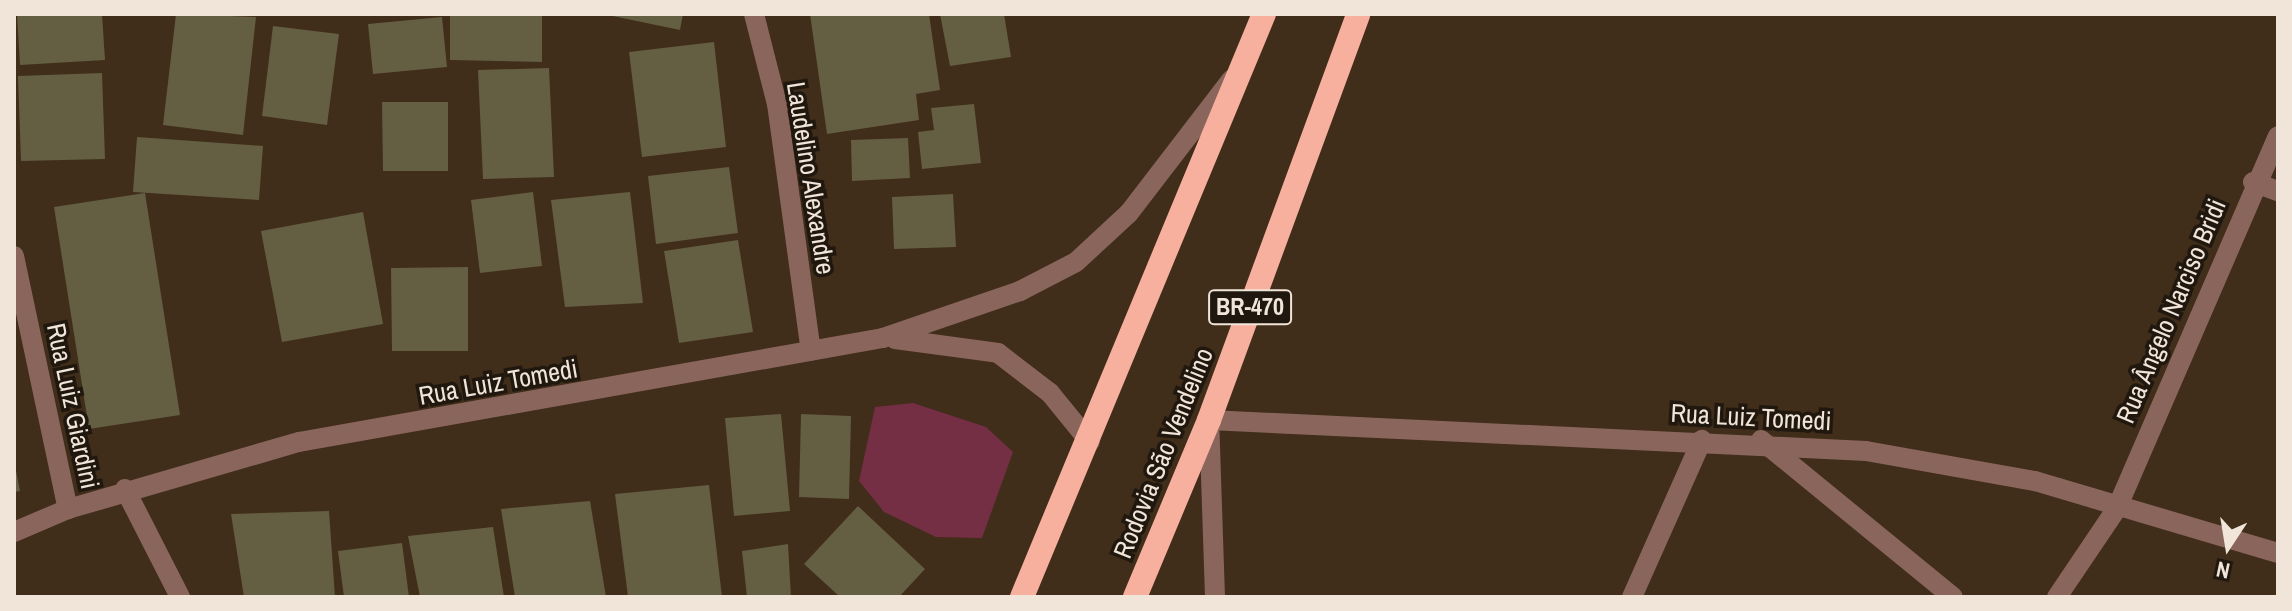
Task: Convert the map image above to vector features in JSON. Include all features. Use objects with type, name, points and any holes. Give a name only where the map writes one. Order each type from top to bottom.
[{"type":"highway","points":[[1022,597],[1090,442],[1264,14]]},
{"type":"highway","name":"Rodovia São Vendelino","points":[[1135,597],[1209,420],[1358,14]]},
{"type":"street","name":"Laudelino Alexandre","points":[[754,14],[777,104],[811,351]]},
{"type":"street","points":[[883,338],[1020,291],[1076,262],[1129,213],[1245,62]]},
{"type":"street","name":"Rua Ângelo Narciso Bridi","points":[[2057,597],[2117,508],[2253,182],[2278,136]]},
{"type":"street","points":[[2253,182],[2278,191]]},
{"type":"street","name":"Rua Luiz Giardini","points":[[14,256],[68,509],[125,489]]},
{"type":"street","name":"Rua Luiz Tomedi","points":[[125,489],[299,442],[883,338]]},
{"type":"street","points":[[883,338],[998,353],[1050,393],[1090,442]]},
{"type":"street","name":"Rua Luiz Tomedi","points":[[1209,420],[1761,440],[2035,481],[2117,508],[2278,553]]},
{"type":"street","points":[[1209,420],[1215,597]]},
{"type":"street","points":[[1632,597],[1702,440]]},
{"type":"street","points":[[1761,440],[1953,597]]},
{"type":"street","points":[[125,489],[180,597]]},
{"type":"street","points":[[14,532],[68,509]]},
{"type":"shaded area","points":[[913,403],[986,427],[1013,452],[982,538],[936,537],[884,512],[859,481],[875,407]]},
{"type":"building","points":[[17,14],[102,14],[105,60],[20,65]]},
{"type":"building","points":[[176,14],[256,17],[243,135],[163,125]]},
{"type":"building","points":[[450,14],[542,14],[542,62],[450,60]]},
{"type":"building","points":[[603,14],[683,14],[680,30]]},
{"type":"building","points":[[810,14],[929,14],[940,90],[916,94],[919,120],[827,134]]},
{"type":"building","points":[[940,14],[1004,14],[1011,57],[950,66]]},
{"type":"building","points":[[442,17],[447,67],[373,74],[368,24]]},
{"type":"building","points":[[273,26],[339,34],[327,125],[262,116]]},
{"type":"building","points":[[714,42],[726,147],[642,157],[629,52]]},
{"type":"building","points":[[549,68],[554,177],[483,179],[478,70]]},
{"type":"building","points":[[102,73],[105,159],[21,161],[18,76]]},
{"type":"building","points":[[382,102],[448,102],[448,171],[383,171]]},
{"type":"building","points":[[974,104],[981,163],[922,169],[918,132],[934,130],[931,108]]},
{"type":"building","points":[[137,137],[263,146],[259,200],[133,192]]},
{"type":"building","points":[[908,138],[910,178],[852,181],[851,140]]},
{"type":"building","points":[[729,167],[738,233],[656,244],[648,176]]},
{"type":"building","points":[[533,192],[542,266],[480,273],[471,200]]},
{"type":"building","points":[[630,192],[643,303],[565,307],[551,200]]},
{"type":"building","points":[[145,193],[180,415],[89,429],[54,207]]},
{"type":"building","points":[[953,194],[956,247],[894,249],[892,197]]},
{"type":"building","points":[[363,212],[383,324],[282,342],[261,231]]},
{"type":"building","points":[[738,240],[753,332],[679,343],[664,251]]},
{"type":"building","points":[[468,267],[468,351],[392,351],[391,268]]},
{"type":"building","points":[[781,414],[790,511],[734,516],[725,418]]},
{"type":"building","points":[[801,414],[851,416],[849,499],[799,497]]},
{"type":"building","points":[[14,460],[20,491],[14,492]]},
{"type":"building","points":[[709,485],[722,597],[628,597],[615,494]]},
{"type":"building","points":[[590,501],[606,597],[515,597],[501,509]]},
{"type":"building","points":[[858,506],[925,569],[899,597],[840,597],[804,564]]},
{"type":"building","points":[[329,511],[335,597],[244,597],[231,514]]},
{"type":"building","points":[[493,527],[504,597],[420,597],[408,536]]},
{"type":"building","points":[[402,543],[409,597],[344,597],[338,551]]},
{"type":"building","points":[[788,544],[791,597],[747,597],[742,551]]}]
